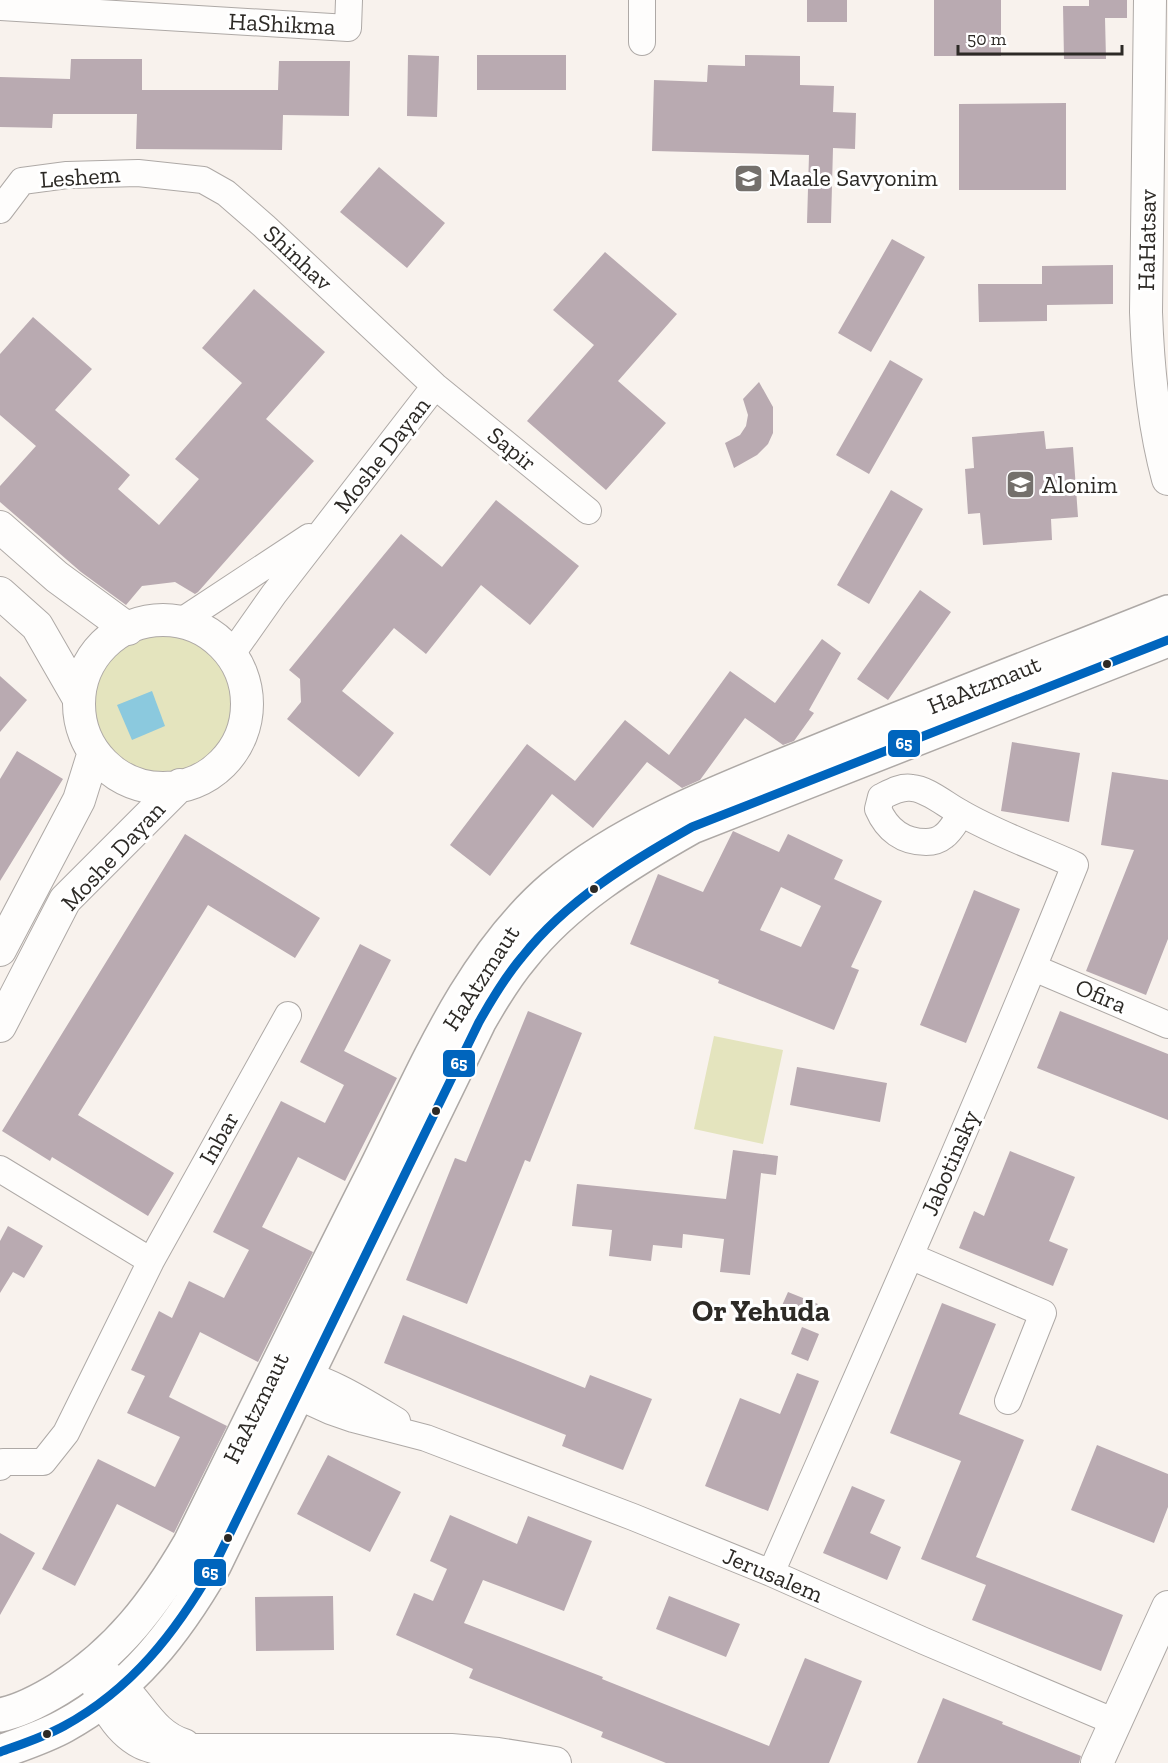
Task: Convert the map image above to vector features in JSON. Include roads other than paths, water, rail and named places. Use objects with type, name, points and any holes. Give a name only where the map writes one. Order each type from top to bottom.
[{"type":"main road","name":"HaAtzmaut","points":[[0,1715],[42,1699],[90,1667],[118,1643],[142,1617],[174,1571],[457,1008],[474,979],[509,932],[556,884],[596,855],[649,825],[720,792],[1168,612]]},
{"type":"main road","name":"HaAtzmaut","points":[[0,1752],[64,1726],[112,1694],[180,1622],[214,1566],[479,1022],[495,993],[523,955],[566,911],[601,882],[648,851],[692,827],[1168,640]]},
{"type":"street","name":"HaShikma","points":[[0,8],[348,28],[349,0]]},
{"type":"street","points":[[642,0],[642,42]]},
{"type":"street","name":"HaHatsav","points":[[1150,0],[1146,312],[1148,362],[1154,415],[1168,479]]},
{"type":"street","name":"Leshem","points":[[0,210],[22,181],[67,175],[138,173]]},
{"type":"street","name":"Shinhav","points":[[138,173],[203,180],[226,194],[264,225],[435,386]]},
{"type":"street","name":"Sapir","points":[[435,386],[588,511]]},
{"type":"street","name":"Moshe Dayan","points":[[231,656],[274,594],[435,386]]},
{"type":"street","name":"Moshe Dayan","points":[[180,622],[329,523]]},
{"type":"street","points":[[0,527],[57,577],[128,629]]},
{"type":"street","points":[[0,593],[37,627],[79,699]]},
{"type":"street","points":[[148,621],[180,622],[201,629],[224,645],[239,667],[247,693],[246,720],[237,746],[219,767],[195,782],[168,788],[140,785],[114,772],[94,752],[82,727],[79,699],[85,671],[101,647],[122,630],[148,621]]},
{"type":"street","name":"Moshe Dayan","points":[[0,950],[78,800],[94,752]]},
{"type":"street","name":"Moshe Dayan","points":[[0,1026],[65,900],[180,785]]},
{"type":"street","name":"Jabotinsky","points":[[771,1573],[1034,968],[1075,865],[961,814]]},
{"type":"street","name":"Ofira","points":[[1034,968],[1168,1025]]},
{"type":"street","name":"Inbar","points":[[0,1467],[3,1462],[43,1462],[66,1432],[151,1261],[288,1015]]},
{"type":"street","points":[[0,1169],[151,1261]]},
{"type":"street","points":[[910,1256],[1043,1313],[1008,1401]]},
{"type":"street","name":"Jerusalem","points":[[274,1372],[287,1371],[330,1411],[426,1438],[633,1517],[771,1573],[1115,1722]]},
{"type":"street","points":[[1097,1763],[1168,1607]]},
{"type":"street","points":[[90,1667],[112,1694],[125,1732],[142,1743],[164,1750],[310,1756],[451,1750],[498,1754],[555,1763]]},
{"type":"water","points":[[152,691],[165,726],[132,740],[117,705]]},
{"type":"place","name":"Maale Savyonim","points":[[748,178]]},
{"type":"place","name":"Alonim","points":[[1021,485]]},
{"type":"district","name":"Or Yehuda","points":[[761,1311]]}]
